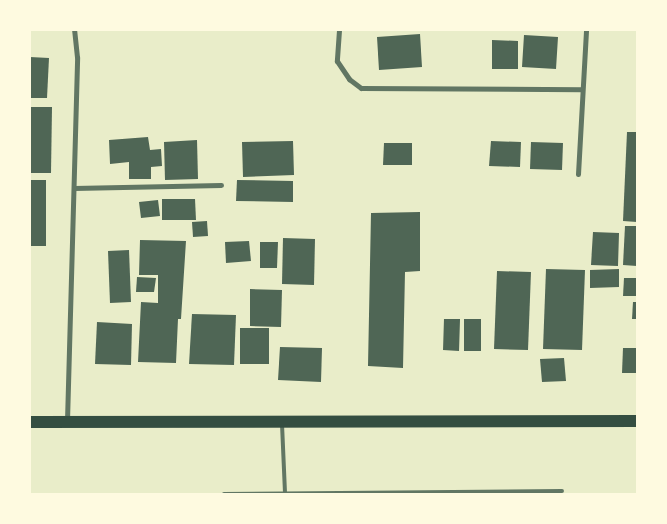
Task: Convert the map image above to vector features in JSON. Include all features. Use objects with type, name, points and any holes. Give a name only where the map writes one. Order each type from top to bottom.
[{"type":"main road","points":[[30,422],[637,421]]},
{"type":"street","points":[[67,421],[77,58],[74,30]]},
{"type":"street","points":[[339,30],[337,61],[349,79],[361,88],[582,88]]},
{"type":"street","points":[[578,174],[586,30]]},
{"type":"street","points":[[74,188],[221,185]]},
{"type":"lane","points":[[282,422],[285,494]]},
{"type":"lane","points":[[224,494],[562,491]]},
{"type":"building","points":[[420,34],[422,67],[379,70],[377,37]]},
{"type":"building","points":[[524,35],[558,37],[556,69],[522,67]]},
{"type":"building","points":[[492,40],[518,41],[518,69],[492,69]]},
{"type":"building","points":[[30,57],[49,58],[47,98],[30,98]]},
{"type":"building","points":[[30,107],[52,107],[51,173],[30,173]]},
{"type":"building","points":[[627,132],[637,132],[637,222],[623,221]]},
{"type":"building","points":[[148,137],[150,150],[161,149],[162,166],[151,167],[151,179],[129,179],[129,162],[110,164],[109,140]]},
{"type":"building","points":[[197,140],[198,179],[165,180],[164,142]]},
{"type":"building","points":[[293,141],[294,175],[243,177],[242,142]]},
{"type":"building","points":[[491,141],[521,142],[520,167],[489,166]]},
{"type":"building","points":[[531,142],[563,143],[562,170],[530,169]]},
{"type":"building","points":[[384,143],[412,143],[412,165],[383,165]]},
{"type":"building","points":[[30,180],[46,180],[46,246],[30,246]]},
{"type":"building","points":[[237,180],[293,181],[293,202],[236,201]]},
{"type":"building","points":[[162,199],[195,199],[196,220],[162,220]]},
{"type":"building","points":[[158,200],[160,216],[141,218],[139,202]]},
{"type":"building","points":[[420,212],[420,271],[405,272],[403,368],[368,366],[371,213]]},
{"type":"building","points":[[207,221],[208,236],[193,237],[192,222]]},
{"type":"building","points":[[625,226],[637,226],[637,266],[623,265]]},
{"type":"building","points":[[593,232],[619,233],[618,266],[591,265]]},
{"type":"building","points":[[283,238],[315,239],[314,285],[282,284]]},
{"type":"building","points":[[140,240],[186,241],[181,319],[178,319],[176,363],[138,362],[141,302],[158,303],[158,275],[139,275]]},
{"type":"building","points":[[249,241],[251,261],[226,263],[225,242]]},
{"type":"building","points":[[260,242],[278,242],[277,268],[260,268]]},
{"type":"building","points":[[129,250],[131,302],[110,303],[108,251]]},
{"type":"building","points":[[546,269],[585,270],[582,350],[543,349]]},
{"type":"building","points":[[619,269],[619,287],[590,288],[590,270]]},
{"type":"building","points":[[497,271],[531,272],[528,350],[494,349]]},
{"type":"building","points":[[137,277],[156,278],[154,292],[136,292]]},
{"type":"building","points":[[624,278],[637,278],[637,296],[623,296]]},
{"type":"building","points":[[250,289],[282,290],[281,327],[250,326]]},
{"type":"building","points":[[633,302],[637,302],[637,319],[632,319]]},
{"type":"building","points":[[192,314],[236,315],[234,365],[189,364]]},
{"type":"building","points":[[444,319],[460,319],[459,351],[443,350]]},
{"type":"building","points":[[464,319],[481,319],[481,351],[464,351]]},
{"type":"building","points":[[97,322],[132,324],[131,365],[95,364]]},
{"type":"building","points":[[240,328],[269,328],[269,364],[240,364]]},
{"type":"building","points":[[280,347],[322,348],[321,382],[278,380]]},
{"type":"building","points":[[623,348],[637,348],[637,373],[622,373]]},
{"type":"building","points":[[564,358],[566,381],[542,382],[540,359]]}]
